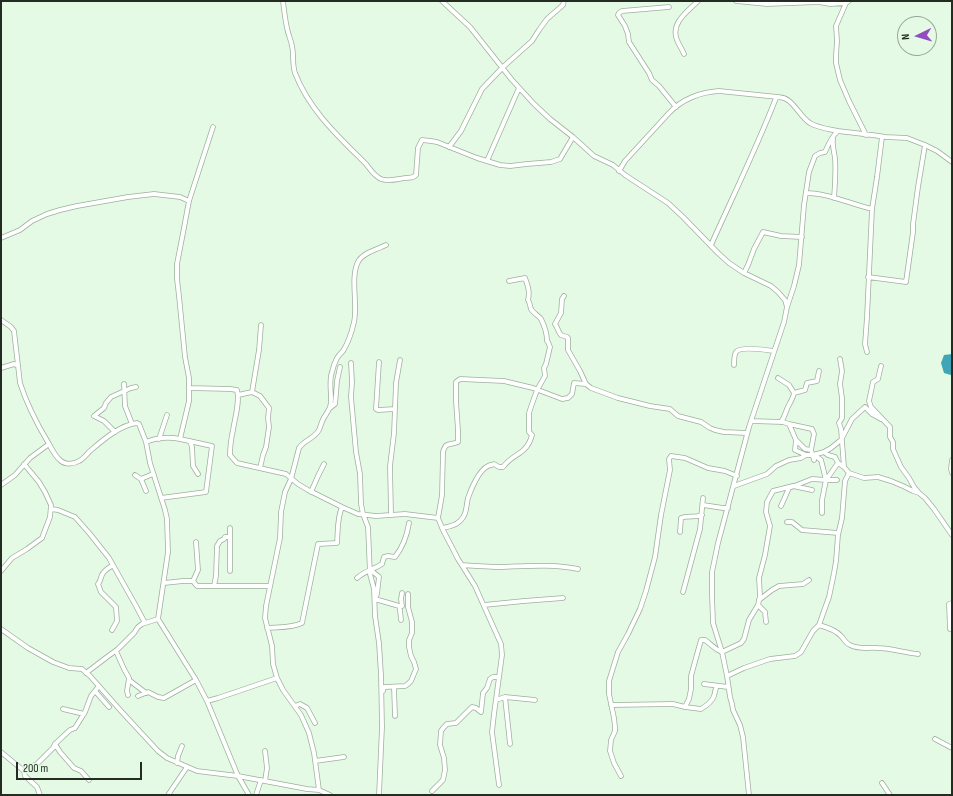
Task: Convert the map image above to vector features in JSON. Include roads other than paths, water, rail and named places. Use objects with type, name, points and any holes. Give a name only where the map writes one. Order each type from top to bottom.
[{"type":"street","points":[[283,1],[287,29],[292,45],[293,66],[298,80],[309,101],[321,117],[358,158],[382,179],[392,180],[414,177],[416,175],[418,148],[422,140],[431,141],[487,161],[510,166],[557,161],[560,159],[573,137]]},
{"type":"street","points":[[442,1],[470,27],[520,88],[543,113],[594,156],[612,165],[668,203],[729,263],[771,286],[778,292],[785,300],[787,307]]},
{"type":"street","points":[[449,147],[461,131],[482,89],[503,67],[532,41],[547,19],[563,6],[564,1]]},
{"type":"street","points":[[684,54],[676,38],[675,28],[685,13],[698,1]]},
{"type":"street","points":[[736,1],[767,4],[794,2],[819,2],[830,4],[848,2]]},
{"type":"street","points":[[848,2],[836,26],[836,61],[840,80],[866,135]]},
{"type":"street","points":[[669,7],[622,11],[618,16],[625,26],[629,42],[652,80],[659,86],[676,107]]},
{"type":"street","points":[[487,161],[520,88]]},
{"type":"street","points":[[619,170],[676,107],[689,98],[712,91],[725,91],[785,98],[790,101],[801,116],[810,123],[823,128],[882,137],[906,138],[937,151],[952,162]]},
{"type":"street","points":[[711,245],[761,135],[776,98],[778,97]]},
{"type":"street","points":[[180,439],[189,401],[189,378],[183,334],[177,264],[190,201],[213,127]]},
{"type":"street","points":[[749,795],[743,737],[740,725],[733,710],[722,652],[714,623],[712,572],[747,433],[784,322],[797,274],[802,237],[804,205],[810,165],[815,156],[825,152],[835,133],[838,131]]},
{"type":"street","points":[[867,352],[865,344],[872,209],[882,137]]},
{"type":"street","points":[[833,138],[832,145],[835,156],[836,174],[834,198]]},
{"type":"street","points":[[868,277],[906,282],[924,145]]},
{"type":"street","points":[[806,193],[834,198],[872,209]]},
{"type":"street","points":[[1,238],[20,230],[40,217],[71,207],[154,194],[180,197],[190,201]]},
{"type":"street","points":[[744,272],[763,232],[781,236],[802,237]]},
{"type":"street","points":[[330,408],[330,377],[336,359],[343,350],[355,321],[355,273],[357,263],[364,255],[386,245]]},
{"type":"street","points":[[442,528],[459,523],[466,510],[468,498],[474,482],[487,466],[494,464],[499,467],[503,467],[530,443],[532,435],[529,432],[530,413],[537,390],[545,376],[544,368],[550,347],[547,341],[546,330],[540,319],[531,310],[528,300],[528,287],[525,278],[509,281]]},
{"type":"street","points":[[564,296],[562,299],[561,313],[555,324],[561,335],[568,338],[568,350],[586,384],[591,388],[618,398],[650,406],[670,409],[678,416],[701,422],[715,430],[747,433]]},
{"type":"street","points":[[1,320],[14,331],[20,383],[25,399],[34,418],[60,461],[72,464],[82,459],[91,450],[125,426],[137,423],[139,424],[146,442],[153,474],[167,519],[168,552],[158,619],[207,700],[238,776],[249,795]]},
{"type":"street","points":[[252,392],[259,350],[261,325]]},
{"type":"street","points":[[734,364],[735,352],[738,349],[744,348],[774,351]]},
{"type":"street","points":[[840,359],[842,371],[840,384],[842,418],[839,423],[841,429],[844,466],[848,473],[864,478],[878,477],[920,493]]},
{"type":"street","points":[[391,514],[390,466],[394,433],[396,383],[400,360]]},
{"type":"street","points":[[380,362],[376,409],[395,409]]},
{"type":"street","points":[[351,363],[351,397],[356,452],[360,474],[361,504],[368,527],[370,569],[374,589],[375,616],[380,643],[382,754],[379,795]]},
{"type":"street","points":[[1,368],[14,364],[18,366]]},
{"type":"street","points":[[880,366],[878,379],[874,382],[869,401],[871,407],[890,427],[890,437],[893,442],[893,449],[901,467],[914,488],[934,509],[952,535]]},
{"type":"street","points":[[319,790],[309,733],[302,715],[283,690],[277,678],[273,664],[272,646],[265,614],[280,538],[281,512],[285,492],[291,479],[299,448],[317,434],[325,415],[335,404],[340,367]]},
{"type":"street","points":[[794,393],[805,390],[807,383],[817,381],[819,371]]},
{"type":"street","points":[[778,378],[789,386],[794,393]]},
{"type":"street","points":[[498,785],[492,732],[502,656],[502,644],[475,586],[462,565],[438,518],[442,495],[444,446],[458,442],[456,382],[460,379],[504,381],[562,399],[568,398],[572,394],[574,383],[586,384]]},
{"type":"street","points":[[124,384],[125,406],[132,424]]},
{"type":"street","points":[[115,432],[104,420],[94,416],[104,408],[111,397],[136,387]]},
{"type":"street","points":[[189,388],[237,390],[237,410],[230,447],[230,455],[237,463],[286,474],[311,492],[358,514],[376,516],[391,514],[415,515],[438,518]]},
{"type":"street","points":[[238,396],[252,392],[260,396],[269,408],[269,427],[266,447],[260,468]]},
{"type":"street","points":[[781,422],[794,393]]},
{"type":"street","points":[[814,457],[831,448],[841,440],[852,419],[865,407],[872,414],[884,420]]},
{"type":"street","points":[[159,438],[167,415]]},
{"type":"street","points":[[751,421],[781,422],[812,429],[814,434],[811,450],[814,457]]},
{"type":"street","points":[[789,424],[796,440],[805,450],[811,450]]},
{"type":"street","points":[[146,442],[152,439],[174,438],[212,446],[206,492],[161,498]]},
{"type":"street","points":[[796,440],[796,450],[821,460],[826,480]]},
{"type":"street","points":[[190,441],[192,447],[193,466],[198,474]]},
{"type":"street","points":[[1,485],[14,475],[30,458],[49,444]]},
{"type":"street","points":[[824,452],[835,457],[838,463],[844,466]]},
{"type":"street","points":[[734,486],[767,474],[776,466],[789,460],[801,458],[806,455]]},
{"type":"street","points":[[621,776],[610,751],[611,740],[615,727],[609,694],[609,680],[618,652],[640,609],[646,591],[655,557],[661,515],[670,470],[670,457],[674,456],[685,458],[708,468],[725,471],[736,476]]},
{"type":"street","points":[[952,460],[952,472]]},
{"type":"street","points":[[822,513],[822,500],[826,480],[838,463]]},
{"type":"street","points":[[1,571],[12,558],[42,538],[50,516],[51,505],[39,482],[24,464]]},
{"type":"street","points":[[311,492],[324,464]]},
{"type":"street","points":[[727,676],[770,659],[795,656],[801,652],[819,625],[832,586],[838,533],[842,518],[845,481],[848,473]]},
{"type":"street","points":[[141,479],[153,474]]},
{"type":"street","points":[[135,475],[141,479],[146,491]]},
{"type":"street","points":[[766,622],[765,612],[759,603],[759,578],[770,526],[766,512],[767,502],[773,490],[793,486],[812,479],[836,480]]},
{"type":"street","points":[[781,506],[789,488],[793,486],[812,490]]},
{"type":"street","points":[[683,592],[698,535],[704,498]]},
{"type":"street","points":[[703,505],[728,508]]},
{"type":"street","points":[[267,628],[297,626],[302,623],[318,544],[337,543],[338,520],[342,507]]},
{"type":"street","points":[[51,509],[58,510],[75,517],[100,546],[109,558],[145,623]]},
{"type":"street","points":[[680,532],[681,518],[684,516],[702,515]]},
{"type":"street","points":[[787,522],[792,522],[802,530],[838,533]]},
{"type":"street","points":[[357,578],[363,572],[377,568],[382,564],[384,557],[395,557],[404,543],[408,532],[409,523]]},
{"type":"street","points":[[230,528],[230,571]]},
{"type":"street","points":[[214,586],[216,576],[217,546],[220,541],[230,537]]},
{"type":"street","points":[[194,581],[198,570],[196,542]]},
{"type":"street","points":[[112,630],[117,621],[116,607],[101,592],[98,584],[105,570],[113,565]]},
{"type":"street","points":[[462,565],[501,567],[569,567],[578,569]]},
{"type":"street","points":[[370,569],[379,578],[377,594],[374,599]]},
{"type":"street","points":[[685,707],[689,699],[691,676],[701,640],[705,640],[714,649],[722,652],[741,643],[744,640],[749,620],[759,603],[772,590],[779,586],[803,584],[808,580]]},
{"type":"street","points":[[194,581],[197,586],[270,586]]},
{"type":"street","points":[[164,583],[194,581]]},
{"type":"street","points":[[401,620],[400,606],[402,594]]},
{"type":"street","points":[[382,694],[384,688],[405,686],[408,684],[411,681],[416,669],[409,648],[412,622],[408,607],[408,594]]},
{"type":"street","points":[[484,605],[524,600],[563,598]]},
{"type":"street","points":[[374,599],[408,607]]},
{"type":"street","points":[[950,629],[949,604],[952,603]]},
{"type":"street","points":[[86,673],[116,651],[138,627],[158,619]]},
{"type":"street","points":[[819,625],[832,629],[848,644],[862,649],[876,648],[918,654]]},
{"type":"street","points":[[2,631],[28,648],[54,662],[69,668],[82,669],[158,751],[167,758],[197,771],[238,776],[319,790],[330,795]]},
{"type":"street","points":[[116,651],[129,678],[127,691],[128,695]]},
{"type":"street","points":[[432,791],[443,780],[445,770],[444,758],[440,745],[441,731],[447,724],[456,723],[472,708],[476,708],[481,712],[483,693],[487,688],[490,678],[499,677]]},
{"type":"street","points":[[207,700],[218,698],[277,678]]},
{"type":"street","points":[[129,680],[146,693],[148,692],[158,698],[164,698],[196,680]]},
{"type":"street","points":[[704,684],[728,688]]},
{"type":"street","points":[[24,771],[37,764],[55,744],[74,728],[84,714],[92,696],[99,686]]},
{"type":"street","points":[[611,705],[673,704],[701,709],[710,703],[717,686]]},
{"type":"street","points":[[394,687],[395,716]]},
{"type":"street","points":[[95,691],[109,707]]},
{"type":"street","points":[[138,696],[146,693]]},
{"type":"street","points":[[496,700],[505,697],[535,700]]},
{"type":"street","points":[[505,697],[510,744]]},
{"type":"street","points":[[295,706],[300,704],[306,708],[315,723]]},
{"type":"street","points":[[63,709],[84,714]]},
{"type":"street","points":[[935,739],[952,748]]},
{"type":"street","points":[[55,744],[74,768],[81,771],[89,780]]},
{"type":"street","points":[[177,763],[182,746]]},
{"type":"street","points":[[256,795],[263,781],[267,768],[265,751]]},
{"type":"street","points":[[1,752],[24,771],[24,776],[37,787],[40,795]]},
{"type":"street","points":[[315,761],[344,757]]},
{"type":"street","points":[[168,795],[187,767]]},
{"type":"street","points":[[882,783],[890,795]]},
{"type":"water","points":[[952,354],[951,375],[944,373],[941,363],[944,355]]}]
